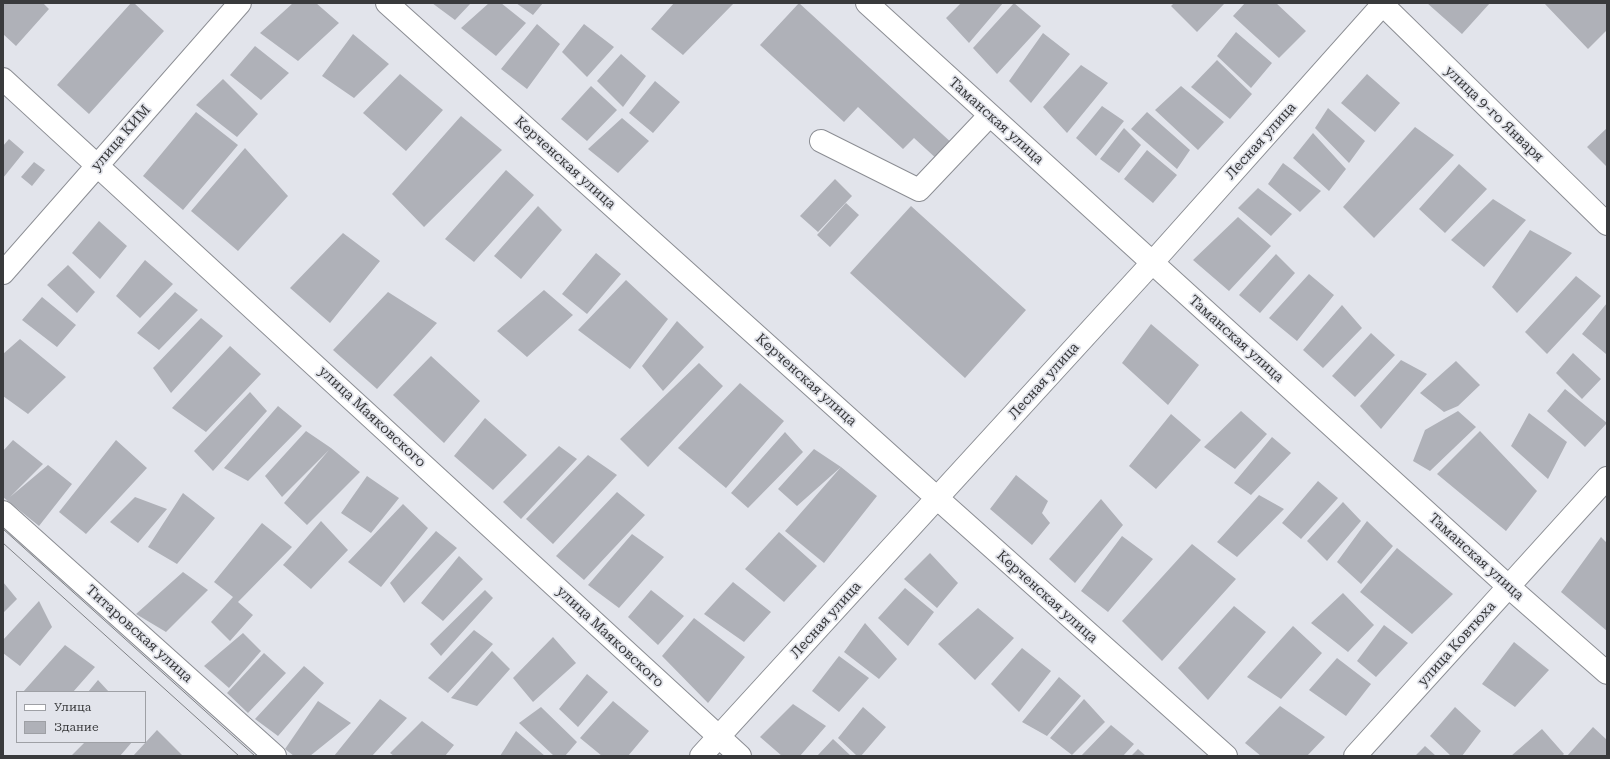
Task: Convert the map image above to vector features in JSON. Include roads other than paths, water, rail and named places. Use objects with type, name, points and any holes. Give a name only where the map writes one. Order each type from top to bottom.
[{"type":"street","name":"улица КИМ","points":[[3,273],[240,3]]},
{"type":"street","name":"Керченская улица","points":[[387,3],[1226,756]]},
{"type":"street","name":"Таманская улица","points":[[867,3],[1509,588],[1607,673]]},
{"type":"street","name":"Лесная улица","points":[[701,756],[1152,263],[1383,4]]},
{"type":"street","name":"улица 9-го Января","points":[[1383,4],[1607,224]]},
{"type":"street","name":"улица Маяковского","points":[[3,79],[740,756]]},
{"type":"street","points":[[821,141],[919,190],[990,115]]},
{"type":"street","name":"улица Ковтюха","points":[[1355,756],[1509,588],[1607,478]]},
{"type":"street","name":"Титаровская улица","points":[[3,512],[275,756]]},
{"type":"tram line","points":[[3,529],[255,756]]},
{"type":"tram line","points":[[3,543],[239,756]]}]
